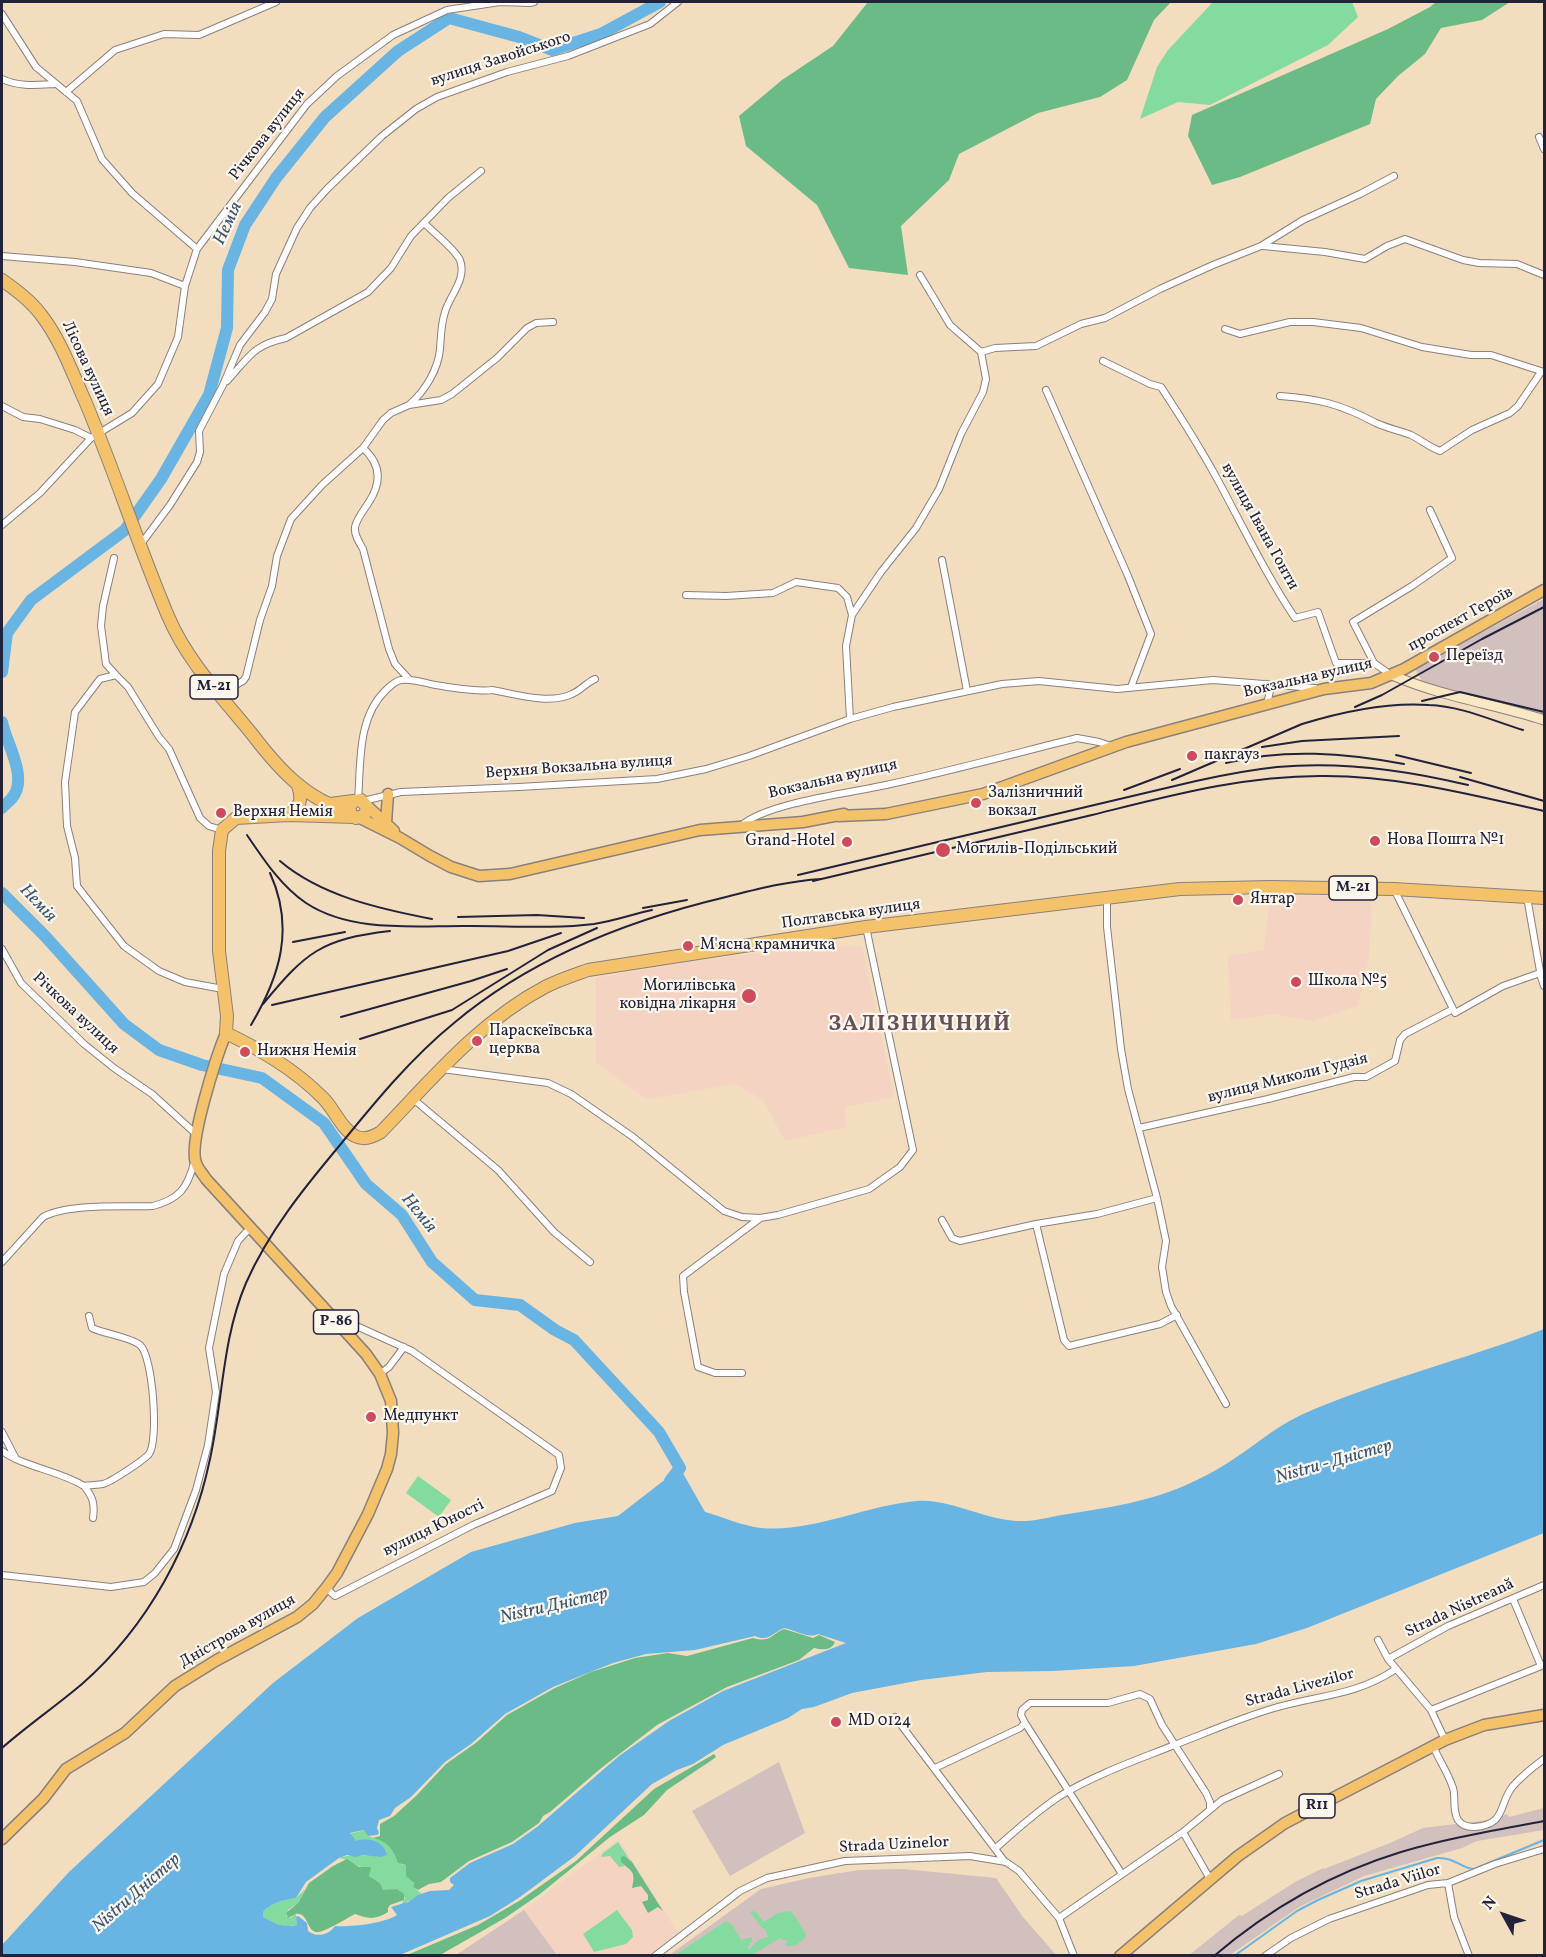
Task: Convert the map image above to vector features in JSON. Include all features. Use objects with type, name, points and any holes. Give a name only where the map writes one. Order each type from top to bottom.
[{"type":"highway","name":"Лісова вулиця","points":[[2,280],[25,297],[42,315],[70,366],[95,436],[120,488],[141,544]]},
{"type":"highway","name":"М-21","points":[[141,544],[168,617],[193,662],[271,759],[298,786],[350,808]]},
{"type":"highway","points":[[289,815],[299,807],[301,801],[302,795],[298,786]]},
{"type":"highway","name":"Вокзальна вулиця","points":[[222,830],[236,818],[350,808]]},
{"type":"highway","points":[[222,830],[219,851],[219,939],[227,1016],[226,1033]]},
{"type":"highway","name":"Полтавська вулиця","points":[[226,1033],[262,1050],[303,1079],[324,1098],[356,1137],[369,1138],[381,1132],[440,1069],[489,1023],[547,986],[588,970],[866,927],[1180,889],[1270,887],[1394,889],[1545,898]]},
{"type":"main road","name":"проспект Героїв","points":[[1392,675],[1545,590]]},
{"type":"main road","name":"Вокзальна вулиця","points":[[350,808],[451,867],[479,876],[510,874],[700,830],[803,822],[838,816],[878,815],[983,794],[1113,747],[1324,689],[1371,683],[1392,675],[1429,689],[1545,720]]},
{"type":"main road","points":[[386,823],[388,794]]},
{"type":"main road","name":"Вокзальна вулиця","points":[[350,808],[386,823],[400,838]]},
{"type":"main road","points":[[195,1162],[196,1134],[210,1076],[226,1033]]},
{"type":"main road","name":"Р-86","points":[[195,1162],[206,1179],[345,1331],[380,1374],[388,1393],[393,1417],[389,1461],[368,1514],[337,1573],[326,1588]]},
{"type":"main road","name":"Дністрова вулиця","points":[[2,1839],[30,1813],[66,1769],[125,1733],[176,1686],[217,1660],[297,1617],[313,1604],[326,1588]]},
{"type":"main road","name":"R11","points":[[1120,1956],[1210,1879],[1255,1843],[1285,1823],[1445,1740],[1484,1725],[1545,1715]]},
{"type":"street","points":[[66,92],[115,50],[164,34],[200,35],[276,2]]},
{"type":"street","name":"Річкова вулиця","points":[[2,525],[40,494],[95,436],[132,413],[158,384],[178,337],[185,286],[197,249],[307,104],[337,76],[393,35],[447,10],[500,2],[534,2]]},
{"type":"street","name":"вулиця Завойського","points":[[141,544],[170,505],[196,462],[200,452],[199,431],[223,385],[240,345],[272,299],[276,274],[297,228],[310,208],[327,189],[382,136],[416,109],[437,97],[507,72],[568,56],[650,24],[678,2]]},
{"type":"street","points":[[2,14],[36,67],[77,101],[102,159],[132,193],[197,249]]},
{"type":"street","points":[[2,79],[12,84],[30,86],[55,84]]},
{"type":"street","points":[[1539,137],[1545,149]]},
{"type":"street","name":"вулиця Завойського","points":[[223,385],[256,348],[286,338],[368,292],[391,268],[411,236],[448,198],[481,171]]},
{"type":"street","points":[[981,352],[995,348],[1036,346],[1082,324],[1105,318],[1160,289],[1261,246],[1303,220],[1394,176]]},
{"type":"street","points":[[409,405],[435,369],[440,352],[445,309],[456,291],[461,269],[459,257],[424,223]]},
{"type":"street","points":[[1261,246],[1325,252],[1365,259],[1405,239],[1463,261],[1517,264],[1545,275]]},
{"type":"street","points":[[2,256],[63,261],[151,273],[185,286]]},
{"type":"street","points":[[850,719],[846,646],[852,615],[881,572],[916,528],[939,489],[961,434],[983,392],[986,379],[981,352],[950,325],[920,275]]},
{"type":"street","points":[[220,694],[246,677],[260,620],[272,586],[277,556],[291,519],[322,485],[363,448],[383,420],[391,413],[409,405],[441,400],[452,394],[498,358],[527,328],[536,323],[553,322]]},
{"type":"street","points":[[1225,328],[1240,334],[1290,322],[1361,328],[1422,348],[1471,355],[1491,355],[1543,372],[1518,406],[1472,430],[1440,451],[1416,438],[1334,404],[1314,399],[1280,396]]},
{"type":"street","name":"вулиця Івана Гонти","points":[[1103,361],[1161,387],[1195,439],[1258,559],[1295,618],[1318,612],[1336,663],[1374,663]]},
{"type":"street","points":[[1046,390],[1151,634],[1131,687]]},
{"type":"street","points":[[2,406],[23,417],[40,419],[95,436]]},
{"type":"street","points":[[363,448],[373,457],[377,467],[377,480],[374,493],[359,517],[355,534],[363,549],[389,649],[395,664],[409,679]]},
{"type":"street","points":[[1392,675],[1374,663],[1353,622],[1452,558],[1430,510]]},
{"type":"street","points":[[114,558],[101,626],[106,664],[128,687],[159,737],[170,749],[200,818],[209,826],[222,830]]},
{"type":"street","points":[[942,560],[967,691]]},
{"type":"street","points":[[686,595],[726,596],[773,593],[796,582],[838,588],[847,597],[852,615]]},
{"type":"street","points":[[116,675],[100,679],[75,712],[65,782],[67,826],[75,858],[77,886],[124,946],[159,971],[185,982],[224,989]]},
{"type":"street","points":[[350,808],[369,712],[379,698],[398,680],[409,679],[425,684],[485,692],[492,690],[559,699],[574,694],[595,679]]},
{"type":"street","name":"Верхня Вокзальна вулиця","points":[[350,808],[388,794],[657,779],[706,769],[749,756],[850,719],[1002,684],[1038,681],[1117,688],[1213,680],[1324,689]]},
{"type":"street","points":[[1265,684],[1269,691],[1267,704]]},
{"type":"street","name":"Вокзальна вулиця","points":[[739,828],[748,820],[770,810],[888,785],[1077,738],[1113,747]]},
{"type":"street","points":[[1394,889],[1454,1011]]},
{"type":"street","points":[[1107,897],[1107,927],[1121,1049],[1128,1089],[1166,1241],[1162,1267],[1166,1292],[1226,1404]]},
{"type":"street","points":[[1527,897],[1540,973],[1545,986]]},
{"type":"street","points":[[440,1069],[548,1083],[571,1094],[633,1137],[724,1211],[742,1217],[760,1218],[778,1215],[869,1189],[900,1167],[913,1150],[866,927]]},
{"type":"street","name":"Річкова вулиця","points":[[2,949],[21,983],[84,1044],[114,1068],[153,1094],[196,1134]]},
{"type":"street","name":"вулиця Миколи Гудзія","points":[[1139,1128],[1354,1077],[1366,1077],[1395,1061],[1400,1040],[1405,1034],[1503,986],[1540,973]]},
{"type":"street","points":[[412,1098],[498,1170],[554,1232],[590,1262]]},
{"type":"street","points":[[2,1262],[34,1226],[51,1213],[71,1209],[153,1206],[166,1203],[178,1196],[190,1178],[195,1162]]},
{"type":"street","points":[[942,1220],[952,1238],[960,1241],[1036,1224],[1097,1214],[1157,1198]]},
{"type":"street","points":[[742,1373],[715,1373],[698,1367],[683,1276],[760,1218]]},
{"type":"street","points":[[1036,1224],[1064,1340],[1069,1346],[1160,1324],[1177,1315]]},
{"type":"street","points":[[2,1575],[111,1587],[144,1582],[155,1573],[174,1549],[196,1490],[208,1445],[216,1392],[209,1348],[224,1274],[238,1241],[250,1228]]},
{"type":"street","points":[[84,1486],[104,1484],[141,1462],[151,1452],[154,1440],[149,1365],[142,1346],[92,1328],[89,1316]]},
{"type":"street","name":"вулиця Юності","points":[[326,1588],[335,1596],[473,1526],[552,1491],[561,1468],[560,1455],[404,1347],[352,1324],[345,1331]]},
{"type":"street","points":[[380,1374],[398,1357],[404,1347]]},
{"type":"street","points":[[2,1432],[16,1459]]},
{"type":"street","points":[[2,1450],[16,1459],[71,1478],[84,1486],[92,1495],[95,1506],[93,1518]]},
{"type":"street","name":"Strada Nistreană","points":[[1388,1659],[1448,1626],[1545,1585]]},
{"type":"street","points":[[1431,1710],[1543,1665],[1513,1599]]},
{"type":"street","points":[[1378,1640],[1388,1659],[1431,1710],[1445,1740]]},
{"type":"street","name":"Strada Livezilor","points":[[996,1848],[1057,1798],[1153,1753],[1238,1719],[1270,1709],[1345,1694],[1396,1669]]},
{"type":"street","points":[[1122,1874],[1025,1723],[1021,1715],[1022,1710],[1030,1703],[1108,1703],[1136,1694],[1145,1695],[1150,1699],[1162,1725],[1206,1793],[1210,1808]]},
{"type":"street","points":[[895,1717],[1006,1862],[1019,1871],[1059,1917],[1074,1956]]},
{"type":"street","points":[[935,1768],[1020,1728],[1025,1723]]},
{"type":"street","points":[[1433,1745],[1452,1786],[1455,1811],[1462,1824],[1476,1827],[1490,1823],[1502,1811],[1506,1797],[1513,1787],[1545,1759]]},
{"type":"street","points":[[1059,1917],[1183,1832],[1210,1808],[1246,1788],[1279,1774]]},
{"type":"street","points":[[1183,1832],[1210,1879]]},
{"type":"street","name":"Strada Viilor","points":[[1265,1956],[1291,1938],[1329,1919],[1428,1886],[1448,1883],[1495,1864],[1545,1849]]},
{"type":"street","name":"Strada Uzinelor","points":[[655,1956],[740,1891],[780,1874],[862,1859],[970,1856],[1006,1862]]},
{"type":"street","points":[[1448,1883],[1454,1917],[1469,1956]]},
{"type":"shaded area","points":[[1544,599],[1544,717],[1426,688],[1415,669]]},
{"type":"shaded area","name":"Школа №5","points":[[1270,895],[1372,896],[1369,957],[1358,1006],[1313,1021],[1274,1014],[1231,1020],[1228,956],[1264,950]]},
{"type":"shaded area","points":[[862,946],[894,1097],[845,1107],[846,1127],[785,1141],[763,1100],[735,1084],[647,1099],[596,1063],[596,978],[687,962],[796,948]]},
{"type":"shaded area","points":[[779,1762],[805,1833],[730,1876],[692,1811]]},
{"type":"shaded area","points":[[1544,1808],[1544,1830],[1477,1841],[1462,1848],[1364,1876],[1299,1907],[1230,1955],[1188,1956],[1239,1915],[1242,1916],[1295,1882],[1323,1868],[1423,1828],[1488,1820],[1507,1814],[1509,1817]]},
{"type":"shaded area","points":[[619,1839],[678,1933],[649,1955],[557,1955],[524,1910]]},
{"type":"shaded area","points":[[903,1869],[996,1878],[1023,1917],[1056,1955],[668,1956],[761,1889],[859,1870]]},
{"type":"shaded area","points":[[524,1910],[557,1955],[456,1955]]},
{"type":"green space","points":[[868,2],[1171,2],[1154,20],[1127,80],[1100,97],[1038,113],[959,154],[949,180],[901,226],[908,275],[849,268],[817,205],[746,146],[739,116],[782,80],[833,46]]},
{"type":"green space","points":[[1213,2],[1352,2],[1358,17],[1328,45],[1210,105],[1178,102],[1140,119],[1157,67],[1168,50]]},
{"type":"green space","points":[[1436,2],[1510,2],[1482,20],[1441,28],[1425,54],[1398,76],[1376,99],[1370,124],[1240,177],[1212,185],[1188,136],[1192,115],[1388,29]]},
{"type":"green space","points":[[418,1476],[451,1500],[439,1517],[406,1493]]},
{"type":"green space","points":[[784,1629],[813,1638],[819,1635],[835,1642],[829,1648],[814,1648],[799,1660],[727,1687],[657,1725],[543,1816],[539,1823],[512,1842],[469,1861],[441,1882],[429,1884],[418,1890],[413,1887],[414,1883],[406,1876],[406,1865],[398,1863],[392,1850],[386,1844],[373,1838],[380,1836],[380,1824],[394,1816],[416,1796],[446,1764],[477,1742],[507,1715],[555,1688],[591,1672],[635,1658],[668,1653],[687,1656],[753,1638],[767,1639]]},
{"type":"green space","points":[[714,1754],[716,1757],[667,1790],[644,1815],[610,1837],[540,1894],[505,1918],[440,1955],[407,1955],[478,1925],[519,1901],[576,1861],[654,1789]]},
{"type":"green space","points":[[365,1830],[368,1836],[383,1841],[392,1849],[400,1864],[406,1865],[408,1877],[414,1883],[413,1887],[422,1894],[401,1905],[405,1898],[397,1889],[383,1891],[380,1883],[369,1876],[370,1867],[361,1867],[339,1858],[359,1855],[380,1857],[349,1834]]},
{"type":"green space","points":[[618,1842],[631,1862],[628,1859],[621,1862],[625,1866],[619,1867],[610,1856],[601,1857]]},
{"type":"green space","points":[[624,1856],[632,1862],[663,1911],[658,1907],[648,1913],[642,1902],[648,1900],[648,1895],[641,1886],[632,1888],[634,1878],[632,1872],[621,1862],[621,1857]]},
{"type":"green space","points":[[347,1859],[359,1867],[370,1867],[369,1876],[380,1883],[383,1890],[397,1889],[404,1894],[404,1900],[390,1905],[388,1912],[379,1916],[368,1918],[355,1914],[320,1932],[313,1931],[300,1914],[288,1918],[286,1913],[298,1903],[309,1883]]},
{"type":"green space","points":[[305,1889],[298,1903],[288,1910],[286,1916],[290,1918],[296,1914],[297,1925],[279,1925],[263,1917],[263,1912],[270,1906],[296,1898]]},
{"type":"green space","points":[[617,1910],[632,1930],[633,1937],[626,1944],[594,1952],[583,1934]]},
{"type":"green space","points":[[790,1911],[806,1936],[799,1943],[791,1946],[785,1945],[787,1941],[780,1938],[752,1955],[674,1956],[726,1921],[733,1926],[741,1940],[752,1937],[747,1948],[750,1949],[758,1941],[768,1937],[765,1929],[750,1912],[756,1912],[764,1922],[778,1913]]},
{"type":"water","points":[[1544,1329],[1544,1533],[1307,1628],[1256,1644],[1134,1666],[987,1672],[921,1680],[852,1693],[802,1709],[788,1718],[723,1745],[693,1764],[652,1784],[575,1856],[520,1897],[490,1916],[400,1955],[2,1955],[2,1945],[69,1872],[273,1683],[358,1618],[471,1552],[575,1523],[618,1516],[680,1468],[705,1512],[761,1528],[819,1523],[917,1501],[943,1503],[1013,1521],[1027,1521],[1111,1507],[1169,1492],[1206,1475],[1301,1415],[1392,1381]],"holes":[[[784,1628],[806,1635],[818,1634],[846,1643],[723,1691],[669,1721],[619,1756],[537,1827],[513,1844],[470,1863],[450,1878],[450,1882],[454,1885],[449,1890],[430,1891],[408,1902],[391,1907],[397,1915],[384,1921],[335,1926],[330,1932],[323,1934],[308,1931],[307,1923],[298,1916],[296,1917],[297,1925],[279,1925],[263,1917],[263,1912],[270,1906],[296,1898],[306,1882],[339,1858],[347,1855],[356,1857],[387,1855],[379,1843],[371,1840],[356,1841],[350,1833],[364,1830],[368,1836],[377,1835],[379,1820],[390,1816],[395,1808],[411,1797],[445,1762],[471,1744],[505,1714],[553,1687],[613,1663],[646,1654],[695,1650],[755,1636],[764,1638]]]},
{"type":"waterway","name":"Немія","points":[[2,672],[7,633],[31,600],[125,530],[161,479],[209,395],[227,328],[228,270],[245,225],[276,178],[325,117],[398,51],[449,18],[519,37],[552,50],[601,34],[660,2]]},
{"type":"waterway","name":"Немія","points":[[2,722],[15,760],[18,781],[17,790],[2,808]]},
{"type":"waterway","name":"Немія","points":[[2,893],[45,936],[124,1024],[159,1050],[202,1065],[262,1078],[324,1123],[366,1184],[402,1215],[432,1262],[475,1300],[520,1305],[555,1330],[574,1340],[659,1432],[680,1468],[670,1481]]},
{"type":"waterway","points":[[1234,1956],[1297,1911],[1361,1881],[1437,1858],[1449,1859],[1474,1869],[1544,1840]]},
{"type":"railway","points":[[1355,707],[1382,695],[1544,607]]},
{"type":"railway","points":[[1422,701],[1460,692],[1544,712]]},
{"type":"railway","points":[[1172,780],[1302,724],[1349,712],[1381,707],[1413,704],[1441,706],[1465,711],[1523,730]]},
{"type":"railway","points":[[1262,747],[1302,741],[1399,736]]},
{"type":"railway","points":[[1226,763],[1270,755],[1315,754],[1360,757],[1404,764]]},
{"type":"railway","points":[[1396,755],[1471,773]]},
{"type":"railway","points":[[798,875],[1196,781],[1267,768],[1301,765],[1373,768],[1468,785]]},
{"type":"railway","points":[[1124,790],[1180,769]]},
{"type":"railway","points":[[813,881],[1178,794],[1266,779],[1325,776],[1381,779],[1463,793],[1544,811]]},
{"type":"railway","points":[[1460,777],[1544,801]]},
{"type":"railway","points":[[247,835],[281,881],[306,903],[324,913],[365,924],[579,926],[652,910]]},
{"type":"railway","points":[[280,861],[296,873],[332,892],[392,911],[432,919]]},
{"type":"railway","points":[[251,1025],[270,988],[281,951],[282,913],[278,893],[270,873]]},
{"type":"railway","points":[[2,1748],[82,1684],[106,1661],[147,1610],[164,1582],[192,1522],[202,1491],[214,1437],[227,1348],[246,1283],[276,1228],[301,1194],[408,1066],[454,1023],[484,1000],[515,979],[582,944],[653,917],[690,906],[773,886],[821,879]]},
{"type":"railway","points":[[643,908],[687,900]]},
{"type":"railway","points":[[458,917],[537,915],[584,918]]},
{"type":"railway","points":[[360,1039],[452,1010],[548,950],[597,928]]},
{"type":"railway","points":[[263,1004],[291,972],[317,951],[347,938],[390,931]]},
{"type":"railway","points":[[293,942],[345,932]]},
{"type":"railway","points":[[272,1005],[508,951],[561,933]]},
{"type":"railway","points":[[341,1017],[507,969]]},
{"type":"railway","points":[[1214,1956],[1279,1908],[1350,1870],[1419,1847],[1544,1821]]},
{"type":"place","name":"Переїзд","points":[[1434,657]]},
{"type":"place","name":"пакгауз","points":[[1192,756]]},
{"type":"place","name":"Залізничний вокзал","points":[[976,803]]},
{"type":"place","name":"Верхня Немія","points":[[221,813]]},
{"type":"place","name":"Нова Пошта №1","points":[[1375,841]]},
{"type":"place","name":"Grand-Hotel","points":[[847,842]]},
{"type":"place","name":"Могилів-Подільський","points":[[943,850]]},
{"type":"place","name":"Янтар","points":[[1238,900]]},
{"type":"place","name":"М'ясна крамничка","points":[[688,946]]},
{"type":"place","name":"Школа №5","points":[[1296,982]]},
{"type":"place","name":"Могилівська ковідна лікарня","points":[[749,996]]},
{"type":"place","name":"Параскеївська церква","points":[[477,1041]]},
{"type":"place","name":"Нижня Немія","points":[[245,1052]]},
{"type":"place","name":"Медпункт","points":[[371,1417]]},
{"type":"place","name":"MD 0124","points":[[836,1722]]},
{"type":"district","name":"ЗАЛІЗНИЧНИЙ","points":[[920,1026]]},
{"type":"water label","name":"Nistru - Дністер","points":[[1334,1463]]},
{"type":"water label","name":"Nistru Дністер","points":[[554,1607]]},
{"type":"water label","name":"Nistru Дністер","points":[[137,1894]]}]
